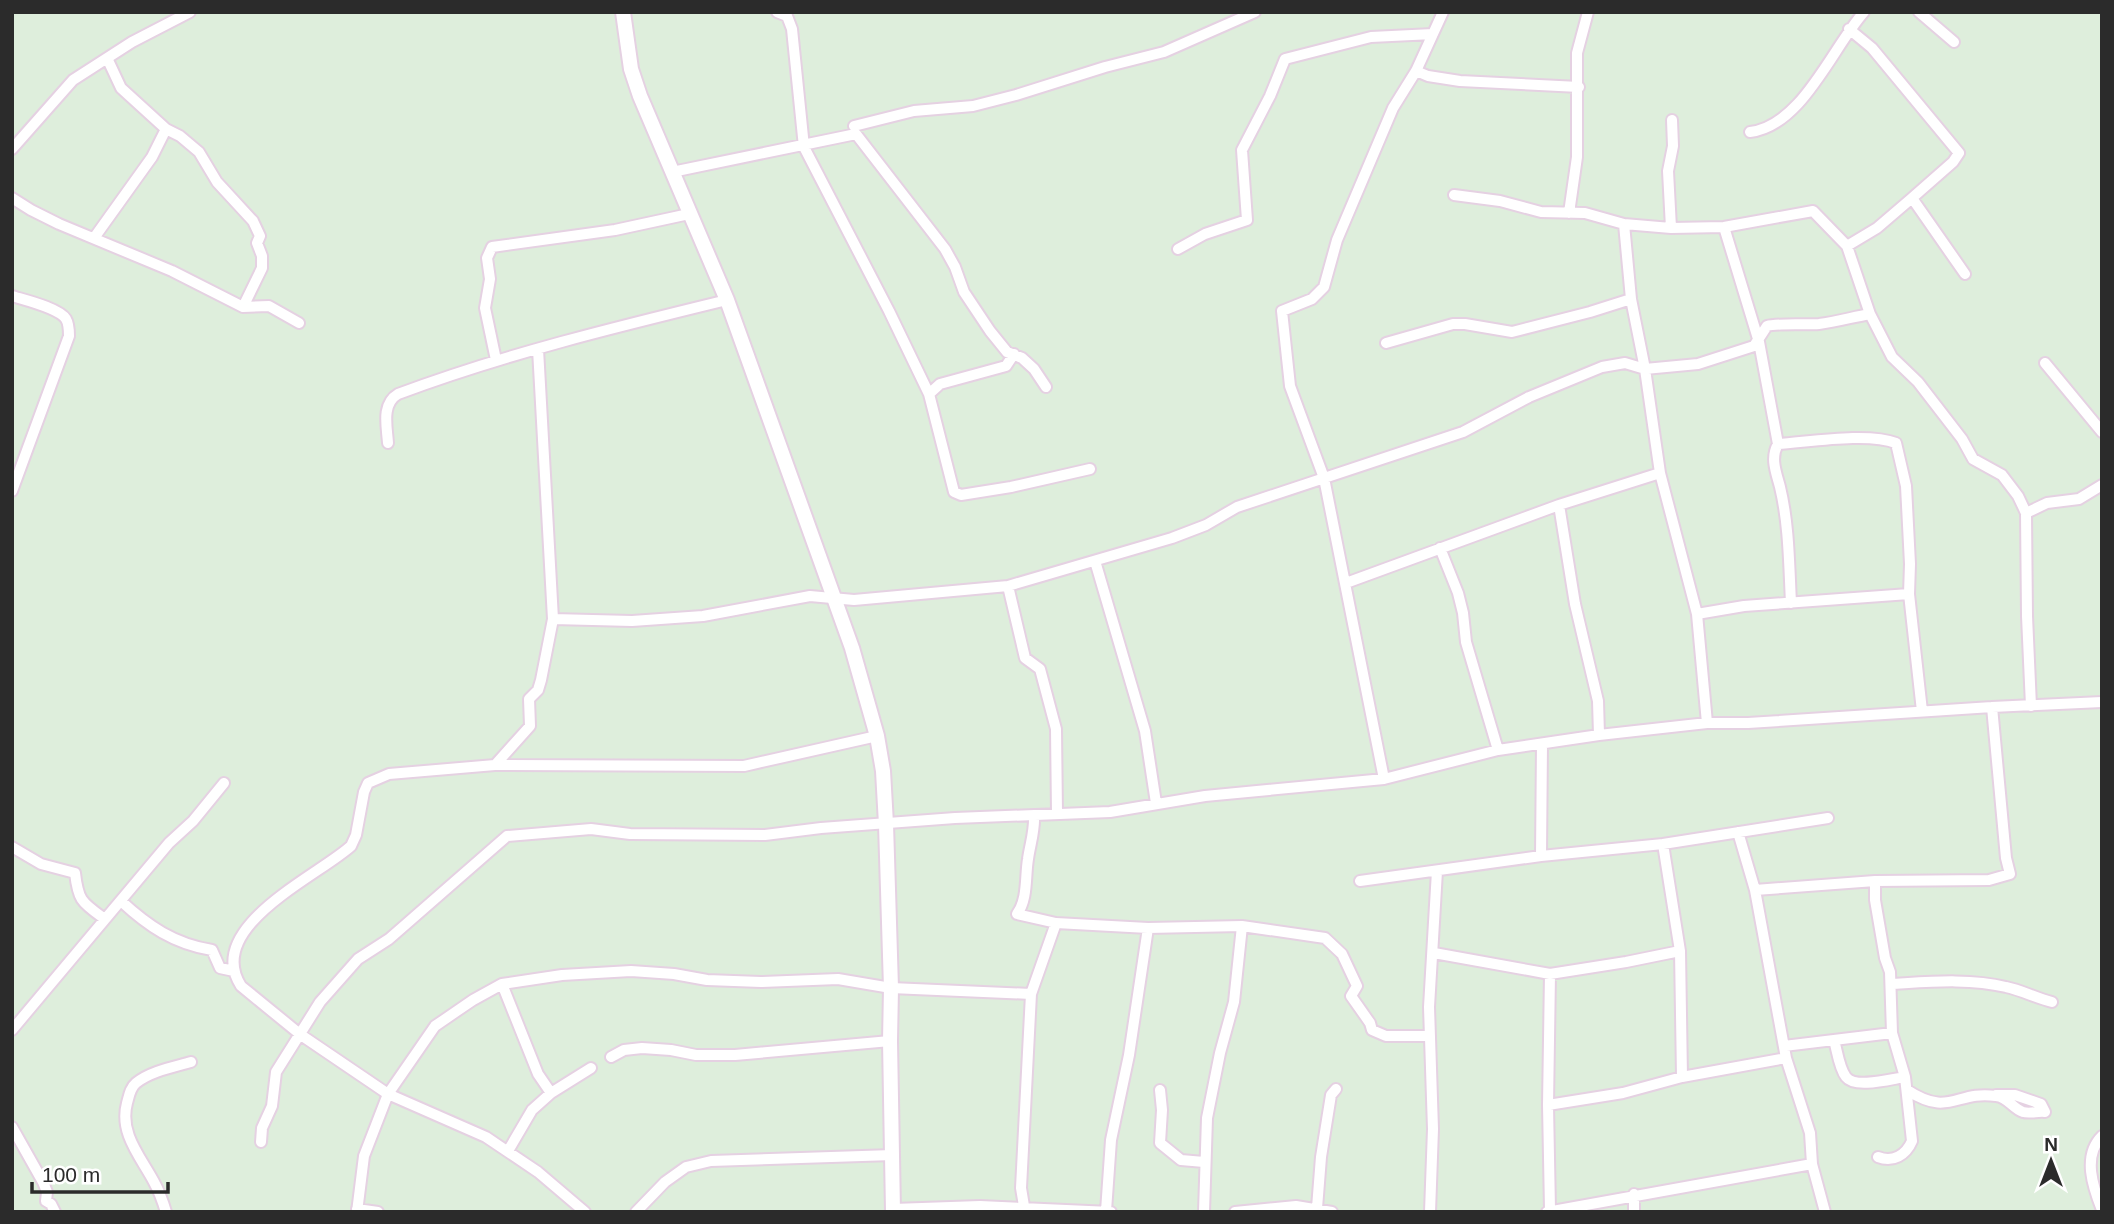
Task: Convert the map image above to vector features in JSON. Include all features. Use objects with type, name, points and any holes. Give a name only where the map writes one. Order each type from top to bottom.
[{"type":"street","points":[[12,149],[73,80],[132,42],[190,12]]},
{"type":"street","points":[[623,12],[631,69],[640,96],[727,300],[852,648],[877,736],[883,771],[886,824],[893,1210],[980,1206],[1025,1210],[1109,1211],[1111,1140],[1129,1055],[1148,928]]},
{"type":"street","points":[[776,12],[787,16],[792,29],[804,147],[929,394],[954,492],[957,494],[1011,488],[1090,469]]},
{"type":"street","points":[[854,126],[914,111],[973,106],[1016,95],[1164,52],[1255,12]]},
{"type":"street","points":[[1384,779],[1324,478],[1290,386],[1282,311],[1312,299],[1324,288],[1337,240],[1355,195],[1393,108],[1416,71],[1444,12]]},
{"type":"street","points":[[1569,213],[1577,157],[1577,52],[1588,12]]},
{"type":"street","points":[[1750,132],[1761,131],[1786,114],[1809,92],[1849,29],[1864,12]]},
{"type":"street","points":[[1919,12],[1954,42]]},
{"type":"street","points":[[1847,246],[1877,228],[1953,162],[1959,153],[1872,48],[1849,29]]},
{"type":"street","points":[[1178,249],[1205,234],[1247,220],[1242,150],[1286,60],[1371,37],[1433,34]]},
{"type":"street","points":[[107,58],[121,88],[166,129],[180,136],[199,152],[217,182],[253,221],[260,236],[257,243],[261,268],[243,307]]},
{"type":"street","points":[[1416,71],[1428,76],[1460,81],[1579,87]]},
{"type":"street","points":[[1671,228],[1668,170],[1673,146],[1672,120]]},
{"type":"street","points":[[94,238],[152,157],[166,129]]},
{"type":"street","points":[[672,172],[757,153],[804,147],[856,134],[945,249],[956,267],[964,292],[990,331],[1010,355],[1022,358],[1034,369],[1046,387]]},
{"type":"street","points":[[1454,195],[1500,201],[1541,212],[1585,213],[1624,224],[1671,228],[1724,227],[1813,211],[1847,246],[1870,314],[1892,357],[1918,382],[1962,439],[1973,459],[2002,475],[2018,496],[2026,513],[2026,616],[2031,706]]},
{"type":"street","points":[[12,198],[31,210],[172,271],[243,307],[269,306],[299,323]]},
{"type":"street","points":[[1912,198],[1965,274]]},
{"type":"street","points":[[496,360],[485,308],[490,279],[487,258],[492,247],[603,232],[689,214]]},
{"type":"street","points":[[1624,224],[1631,299],[1645,369],[1660,472],[1697,614],[1707,723]]},
{"type":"street","points":[[1724,227],[1759,342],[1778,444],[1774,451],[1774,460],[1785,509],[1791,603]]},
{"type":"street","points":[[12,296],[59,312],[66,318],[69,326],[69,336],[12,491]]},
{"type":"street","points":[[1386,343],[1453,324],[1512,332],[1631,299]]},
{"type":"street","points":[[388,443],[386,414],[393,397],[496,360],[609,328],[727,300]]},
{"type":"street","points":[[553,619],[632,621],[703,616],[810,596],[854,600],[1008,586],[1172,538],[1206,525],[1237,507],[1462,432],[1529,397],[1583,374],[1625,363],[1645,369],[1698,364],[1754,346],[1770,324],[1822,324],[1870,314]]},
{"type":"street","points":[[495,765],[530,726],[529,699],[538,690],[541,680],[553,619],[538,349]]},
{"type":"street","points":[[929,394],[940,384],[1006,366],[1010,355]]},
{"type":"street","points":[[2045,363],[2102,432]]},
{"type":"street","points":[[1778,444],[1851,439],[1888,440],[1896,443],[1906,486],[1909,594],[1922,711]]},
{"type":"street","points":[[1346,583],[1559,505],[1660,472]]},
{"type":"street","points":[[2026,513],[2047,503],[2079,499],[2102,485]]},
{"type":"street","points":[[1559,505],[1575,604],[1598,701],[1600,735]]},
{"type":"street","points":[[1440,548],[1458,593],[1466,642],[1498,750]]},
{"type":"street","points":[[1095,561],[1145,731],[1156,803]]},
{"type":"street","points":[[1008,586],[1026,658],[1040,669],[1056,729],[1057,814]]},
{"type":"street","points":[[1697,614],[1744,606],[1909,594]]},
{"type":"street","points":[[261,1142],[262,1128],[273,1101],[276,1072],[320,1002],[358,958],[389,939],[507,836],[591,829],[630,834],[730,837],[955,818],[1110,812],[1156,803],[1384,779],[1498,750],[1707,723],[1748,723],[2102,702]]},
{"type":"street","points":[[1755,890],[1875,881],[1989,880],[2011,874],[2006,858],[1992,707]]},
{"type":"street","points":[[584,1212],[538,1172],[486,1137],[388,1094],[301,1035],[241,986],[234,971],[234,952],[254,919],[278,897],[351,846],[368,783],[389,774],[495,765],[744,766],[877,736]]},
{"type":"street","points":[[1541,856],[1542,744]]},
{"type":"street","points":[[12,1030],[169,843],[193,821],[224,783]]},
{"type":"street","points":[[1034,815],[1035,827],[1025,889],[1017,914],[1056,923],[1148,928],[1242,926],[1325,938],[1342,954],[1354,976],[1357,986],[1351,996],[1372,1030],[1386,1036],[1430,1036]]},
{"type":"street","points":[[1360,881],[1541,856],[1662,844],[1828,818]]},
{"type":"street","points":[[1738,832],[1755,890],[1786,1058],[1810,1133],[1812,1164],[1825,1212]]},
{"type":"street","points":[[1662,844],[1680,951],[1682,1077]]},
{"type":"street","points":[[12,847],[41,864],[75,873],[77,892],[82,902],[102,917]]},
{"type":"street","points":[[1430,1212],[1433,1129],[1429,1007],[1437,871]]},
{"type":"street","points":[[1875,881],[1875,900],[1891,984],[1892,1033],[1905,1077],[1912,1141],[1908,1150],[1894,1159],[1878,1157]]},
{"type":"street","points":[[121,901],[145,923],[193,947],[212,950],[220,968],[234,971]]},
{"type":"street","points":[[1025,1210],[1021,1188],[1031,994],[1056,923]]},
{"type":"street","points":[[1204,1212],[1206,1118],[1234,1002],[1242,926]]},
{"type":"street","points":[[1434,953],[1550,974],[1680,951]]},
{"type":"street","points":[[379,1212],[357,1210],[364,1156],[388,1094],[435,1026],[502,984],[562,975],[631,971],[707,980],[761,982],[838,979],[891,988],[1031,994]]},
{"type":"street","points":[[1550,974],[1549,1211],[1812,1164]]},
{"type":"street","points":[[1891,984],[1967,982],[2007,987],[2052,1002]]},
{"type":"street","points":[[502,984],[538,1074],[551,1093]]},
{"type":"street","points":[[1784,1045],[1892,1033]]},
{"type":"street","points":[[1834,1040],[1844,1075],[1849,1080],[1861,1083],[1905,1077]]},
{"type":"street","points":[[611,1057],[624,1051],[642,1048],[695,1055],[734,1055],[890,1041]]},
{"type":"street","points":[[1548,1105],[1623,1093],[1682,1077],[1786,1058]]},
{"type":"street","points":[[166,1212],[159,1190],[129,1138],[125,1125],[125,1110],[135,1084],[162,1070],[191,1062]]},
{"type":"street","points":[[508,1151],[528,1116],[551,1093],[590,1068]]},
{"type":"street","points":[[1317,1208],[1321,1157],[1331,1095],[1336,1089]]},
{"type":"street","points":[[1160,1090],[1160,1143],[1181,1160],[1204,1163]]},
{"type":"street","points":[[1907,1090],[1923,1101],[1945,1105],[1970,1097],[1996,1096]]},
{"type":"street","points":[[12,1127],[43,1182],[47,1192],[46,1200],[55,1212]]},
{"type":"street","points":[[2102,1136],[2091,1151],[2095,1192],[2102,1210]]},
{"type":"street","points":[[636,1212],[665,1182],[686,1167],[711,1161],[893,1155]]},
{"type":"street","points":[[1634,1194],[1634,1212]]},
{"type":"street","points":[[1235,1212],[1296,1206],[1332,1212]]}]
